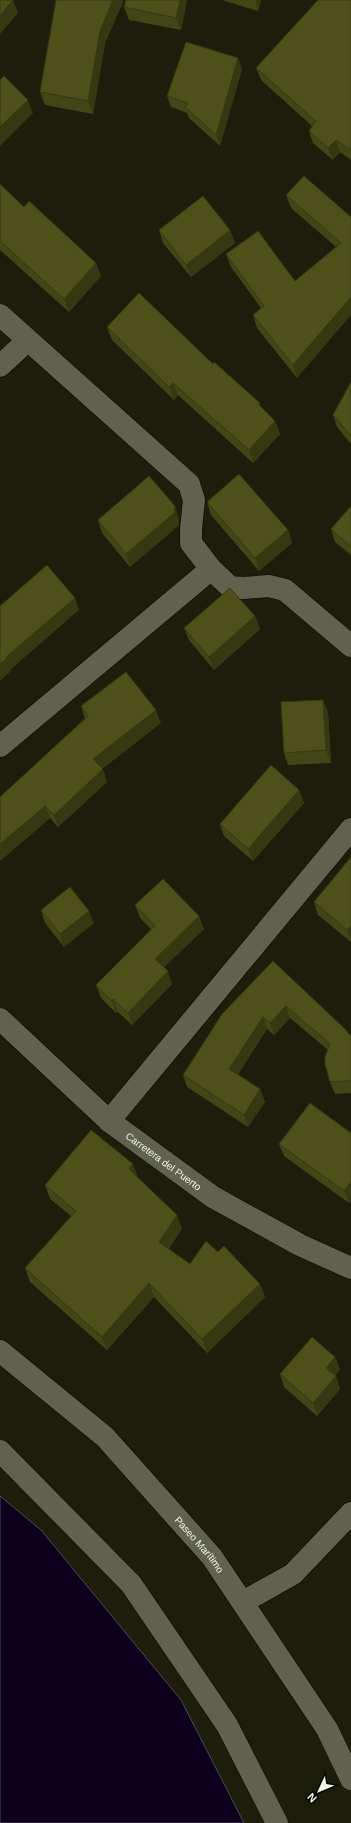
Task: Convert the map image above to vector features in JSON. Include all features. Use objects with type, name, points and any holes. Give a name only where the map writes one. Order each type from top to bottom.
[{"type":"street","points":[[0,315],[27,341],[189,484],[194,500],[191,544],[211,569],[230,587],[243,588],[269,586],[285,590],[351,646]]},
{"type":"street","points":[[0,366],[27,341]]},
{"type":"street","points":[[0,746],[211,569]]},
{"type":"street","points":[[109,1121],[351,829]]},
{"type":"street","name":"Carretera del Puerto","points":[[0,1019],[109,1121],[214,1197],[300,1245],[351,1268]]},
{"type":"street","name":"Paseo Marítimo","points":[[0,1351],[105,1437],[212,1557],[327,1729],[351,1779]]},
{"type":"street","points":[[0,1451],[131,1584],[227,1725],[277,1823]]},
{"type":"street","points":[[243,1602],[293,1574],[351,1513]]},
{"type":"shaded area","points":[[0,1496],[41,1530],[181,1700],[244,1823],[0,1823]]},
{"type":"building","points":[[0,0],[13,0],[0,16]]},
{"type":"building","points":[[56,0],[113,0],[100,31],[88,101],[40,92]]},
{"type":"building","points":[[126,0],[180,0],[176,18],[124,7]]},
{"type":"building","points":[[318,0],[351,0],[351,150],[336,140],[328,148],[309,131],[316,121],[256,68]]},
{"type":"building","points":[[186,42],[238,58],[216,135],[185,107],[188,103],[167,96]]},
{"type":"building","points":[[4,76],[28,100],[0,127],[0,80]]},
{"type":"building","points":[[304,176],[351,217],[351,297],[293,365],[253,315],[264,306],[226,254],[258,231],[295,281],[341,243],[286,195]]},
{"type":"building","points":[[0,184],[24,207],[29,201],[96,263],[64,299],[0,241]]},
{"type":"building","points":[[203,196],[230,230],[186,265],[159,230]]},
{"type":"building","points":[[139,293],[213,364],[214,362],[260,403],[259,405],[275,421],[249,450],[173,383],[169,387],[107,327]]},
{"type":"building","points":[[351,382],[351,436],[333,415]]},
{"type":"building","points":[[239,474],[288,530],[255,558],[207,502]]},
{"type":"building","points":[[149,476],[175,506],[174,513],[126,554],[98,520]]},
{"type":"building","points":[[351,506],[351,547],[331,529]]},
{"type":"building","points":[[47,565],[75,598],[6,657],[7,658],[0,664],[0,606]]},
{"type":"building","points":[[230,588],[255,616],[209,657],[184,628]]},
{"type":"building","points":[[126,672],[156,710],[93,759],[103,769],[54,815],[45,806],[0,844],[0,797],[88,716],[81,706]]},
{"type":"building","points":[[323,700],[326,750],[284,753],[281,702]]},
{"type":"building","points":[[271,765],[299,790],[248,849],[220,824]]},
{"type":"building","points":[[351,857],[351,926],[347,930],[314,902]]},
{"type":"building","points":[[163,879],[199,916],[155,959],[168,971],[128,1013],[113,999],[112,1001],[96,985],[155,926],[135,905]]},
{"type":"building","points":[[70,887],[89,911],[60,934],[41,910]]},
{"type":"building","points":[[273,961],[351,1036],[351,1080],[330,1082],[325,1064],[325,1057],[330,1044],[286,1006],[270,1023],[263,1017],[229,1069],[260,1089],[244,1115],[183,1075],[222,1014]]},
{"type":"building","points":[[310,1103],[351,1133],[351,1182],[344,1191],[279,1144]]},
{"type":"building","points":[[91,1130],[133,1164],[129,1169],[177,1215],[159,1242],[190,1264],[206,1241],[218,1252],[224,1246],[260,1284],[202,1339],[149,1283],[102,1337],[25,1268],[76,1211],[45,1185]]},
{"type":"building","points":[[312,1337],[335,1357],[326,1368],[336,1376],[313,1403],[280,1374]]}]
